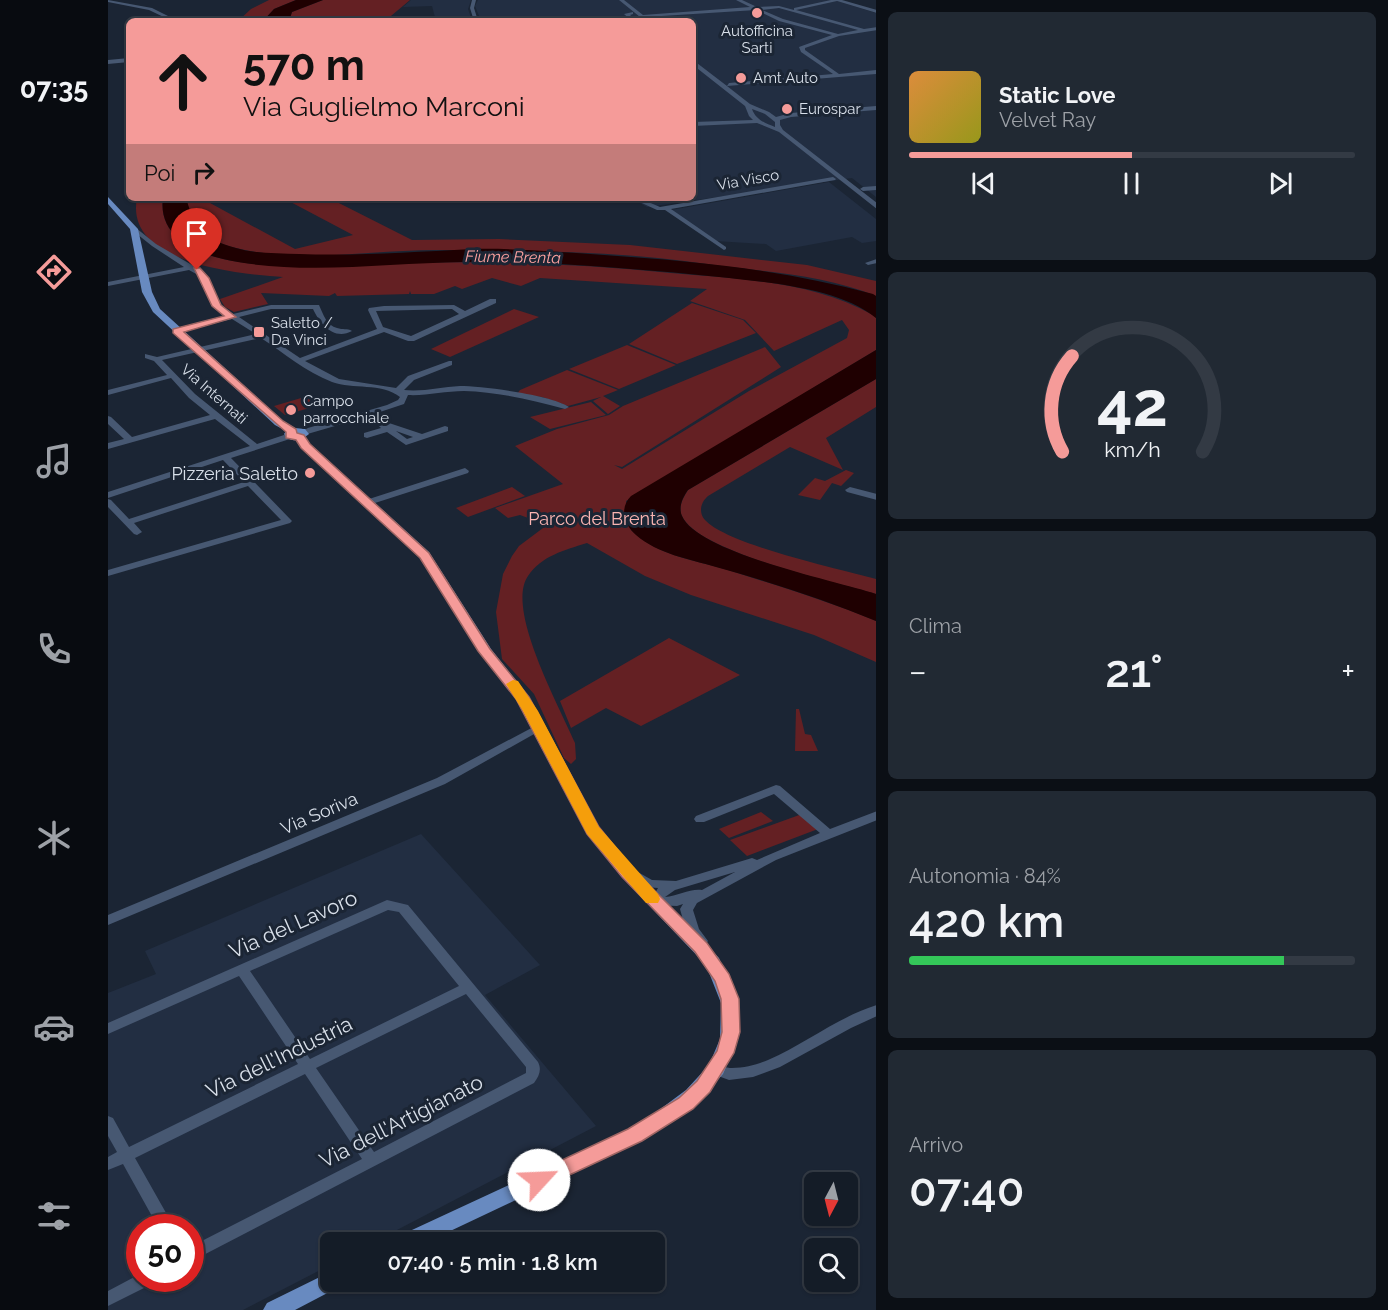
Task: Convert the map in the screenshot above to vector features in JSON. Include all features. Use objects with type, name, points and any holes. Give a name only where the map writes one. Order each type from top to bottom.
[{"type":"main road","points":[[108,199],[134,228],[144,277],[153,306],[177,331],[279,423],[297,434],[305,446],[425,555],[472,632],[514,686],[539,727],[575,799],[608,850],[701,947],[723,979],[732,1017],[728,1044],[703,1087],[686,1103],[635,1135],[427,1232]]},
{"type":"main road","points":[[274,1310],[320,1286]]},
{"type":"street","points":[[474,0],[472,8],[475,18]]},
{"type":"street","points":[[615,0],[640,18]]},
{"type":"street","points":[[621,0],[641,18]]},
{"type":"street","points":[[738,0],[781,20],[838,35]]},
{"type":"street","points":[[792,10],[837,0],[876,12]]},
{"type":"street","points":[[108,1],[150,9],[170,18]]},
{"type":"street","points":[[652,18],[774,7],[863,30]]},
{"type":"street","points":[[631,18],[626,14],[632,13]]},
{"type":"street","points":[[839,75],[802,49],[838,35],[876,28]]},
{"type":"street","points":[[696,59],[764,125],[836,175],[876,207]]},
{"type":"street","points":[[108,62],[126,60]]},
{"type":"street","points":[[696,64],[725,88],[732,99],[750,112],[791,116],[876,108]]},
{"type":"street","points":[[725,88],[876,72]]},
{"type":"street","points":[[696,73],[725,88],[777,121],[876,213]]},
{"type":"street","points":[[739,120],[750,112]]},
{"type":"street","points":[[764,125],[791,116]]},
{"type":"street","points":[[696,124],[739,120],[785,130]]},
{"type":"street","points":[[836,175],[863,189],[876,200]]},
{"type":"street","name":"Via Visco","points":[[639,201],[652,208],[666,208],[836,175]]},
{"type":"street","points":[[863,189],[876,188]]},
{"type":"street","points":[[666,208],[724,248]]},
{"type":"street","points":[[134,228],[154,245],[193,267],[205,278],[217,306],[337,381],[401,394],[423,395],[452,389],[536,398],[565,407]]},
{"type":"street","points":[[108,284],[193,267]]},
{"type":"street","points":[[481,307],[374,309],[380,328],[411,339],[465,315],[481,307],[493,301]]},
{"type":"street","points":[[177,331],[271,306],[313,306],[317,308],[326,328],[334,332],[348,331]]},
{"type":"street","points":[[454,307],[465,315]]},
{"type":"street","points":[[302,360],[384,329]]},
{"type":"street","name":"Via Internati","points":[[256,447],[215,416],[152,357],[261,335]]},
{"type":"street","points":[[108,495],[297,434],[390,407],[411,378],[449,363]]},
{"type":"street","points":[[108,393],[171,376]]},
{"type":"street","points":[[108,446],[215,416]]},
{"type":"street","points":[[359,416],[388,427],[406,442],[445,429]]},
{"type":"street","points":[[108,419],[129,439]]},
{"type":"street","points":[[367,435],[388,427]]},
{"type":"street","points":[[108,573],[287,521],[225,457]]},
{"type":"street","points":[[372,501],[465,471]]},
{"type":"street","points":[[128,522],[249,483]]},
{"type":"street","points":[[849,490],[876,497]]},
{"type":"street","points":[[108,502],[136,532]]},
{"type":"street","name":"Via Soriva","points":[[108,920],[441,781],[539,727]]},
{"type":"street","points":[[700,819],[776,789],[827,833]]},
{"type":"street","points":[[723,979],[718,963],[693,932],[686,909],[693,900],[772,856],[876,815]]},
{"type":"street","points":[[608,850],[649,884],[662,886],[772,856]]},
{"type":"street","points":[[656,902],[662,892],[687,881]]},
{"type":"street","points":[[656,902],[677,901],[715,886]]},
{"type":"street","name":"Via del Lavoro","points":[[108,1029],[378,909],[396,906],[403,908],[469,987]]},
{"type":"street","points":[[242,970],[371,1160]]},
{"type":"street","name":"Via dell'Industria","points":[[108,1164],[469,987]]},
{"type":"street","name":"Via dell'Artigianato","points":[[204,1249],[529,1079],[533,1074],[533,1066],[469,987]]},
{"type":"street","points":[[715,1069],[729,1074],[748,1073],[775,1063],[876,1010]]},
{"type":"street","points":[[108,1122],[159,1214]]},
{"type":"street","points":[[108,1299],[126,1290]]},
{"type":"shaded area","points":[[411,0],[471,0],[468,9],[471,18],[435,18],[432,6],[403,7]]},
{"type":"shaded area","points":[[478,0],[834,0],[876,13],[876,197],[852,178],[696,200],[696,18],[480,18],[475,6]]},
{"type":"shaded area","points":[[829,182],[876,219],[876,241],[862,243],[852,237],[776,251],[766,244],[715,241],[671,210]]},
{"type":"shaded area","points":[[636,201],[689,201],[647,207]]},
{"type":"shaded area","points":[[421,834],[540,965],[485,995],[596,1126],[393,1232],[320,1232],[320,1270],[243,1310],[108,1310],[108,993],[156,974],[145,951]]},
{"type":"green space","points":[[269,0],[296,0],[274,9],[266,18],[241,18],[251,9]]},
{"type":"green space","points":[[323,0],[410,0],[389,18],[290,18],[292,12]]},
{"type":"green space","name":"Parco del Brenta","points":[[137,201],[163,201],[166,222],[172,231],[189,246],[211,256],[244,263],[306,266],[460,262],[566,265],[636,270],[749,280],[800,288],[825,295],[873,315],[876,318],[876,350],[626,501],[631,530],[652,546],[677,556],[803,594],[876,621],[876,662],[814,635],[691,595],[645,576],[587,543],[570,548],[554,555],[533,569],[523,591],[524,611],[537,658],[575,743],[576,759],[571,764],[564,758],[534,694],[502,659],[496,612],[503,574],[512,556],[519,546],[547,525],[520,515],[508,518],[495,508],[563,484],[515,446],[557,429],[609,415],[623,406],[765,347],[781,367],[622,467],[614,465],[622,469],[749,391],[847,338],[849,330],[842,320],[774,351],[745,320],[690,301],[707,289],[540,278],[521,286],[492,278],[462,289],[455,286],[434,294],[411,294],[410,291],[409,294],[337,296],[335,293],[329,296],[261,293],[268,304],[234,312],[225,307],[220,299],[283,277],[240,273],[189,261],[166,251],[148,238],[138,220]]},
{"type":"green space","points":[[187,201],[194,201],[194,203],[194,201],[218,201],[210,203],[295,249],[353,235],[289,201],[335,201],[412,240],[499,239],[630,245],[807,265],[876,281],[876,296],[814,278],[606,254],[469,250],[310,256],[261,253],[225,245],[208,237],[196,225]]},
{"type":"green space","points":[[692,303],[743,320],[756,333],[677,364],[629,344]]},
{"type":"green space","points":[[514,309],[539,317],[450,357],[431,349]]},
{"type":"green space","points":[[627,345],[676,365],[619,389],[569,369]]},
{"type":"green space","points":[[567,370],[618,390],[603,396],[620,406],[608,414],[593,401],[601,397],[568,406],[542,397],[517,394],[520,390]]},
{"type":"green space","points":[[876,379],[876,407],[826,438],[843,470],[790,447],[708,496],[701,510],[705,520],[736,538],[786,555],[876,579],[876,594],[740,554],[693,529],[682,516],[681,506],[688,490]]},
{"type":"green space","name":"Campo parrocchiale","points":[[308,396],[320,405],[285,415],[274,406]]},
{"type":"green space","points":[[591,402],[606,415],[550,429],[530,417]]},
{"type":"green space","points":[[846,470],[854,473],[841,486],[832,483],[820,500],[798,495],[815,478],[825,481]]},
{"type":"green space","points":[[512,487],[525,496],[468,517],[456,508]]},
{"type":"green space","points":[[669,638],[740,675],[641,726],[606,708],[571,728],[560,701]]},
{"type":"green space","points":[[796,709],[799,709],[805,734],[811,735],[818,751],[795,751]]},
{"type":"green space","points":[[761,812],[773,821],[729,838],[719,829]]},
{"type":"green space","points":[[802,814],[818,829],[747,856],[730,840]]},
{"type":"water","points":[[296,0],[323,0],[292,12],[290,18],[266,18],[274,9]]},
{"type":"water","name":"Fiume Brenta","points":[[163,201],[187,201],[197,225],[208,236],[225,245],[251,251],[342,254],[505,249],[638,257],[773,273],[873,294],[876,296],[876,318],[844,300],[806,289],[766,282],[662,272],[563,264],[496,262],[311,268],[251,264],[211,256],[189,246],[172,231],[163,211]]},
{"type":"water","points":[[876,350],[876,379],[688,490],[681,509],[682,516],[693,529],[740,554],[876,594],[876,621],[797,592],[664,551],[645,542],[628,526],[624,511],[631,496]]},
{"type":"slow traffic","points":[[513,684],[530,711],[592,830],[652,899]]},
{"type":"place","name":"Autofficina Sarti","points":[[757,13]]},
{"type":"place","name":"Amt Auto","points":[[741,78]]},
{"type":"place","name":"Eurospar","points":[[787,109]]},
{"type":"place","name":"Saletto / Da Vinci","points":[[259,332]]},
{"type":"place","name":"Campo parrocchiale","points":[[291,410]]},
{"type":"place","name":"Pizzeria Saletto","points":[[310,473]]},
{"type":"route","points":[[197,270],[205,278],[215,304],[232,317],[177,331],[279,423],[292,431],[290,436],[300,437],[305,446],[425,555],[484,651],[522,697],[592,830],[628,873],[701,947],[723,979],[730,999],[731,1032],[725,1053],[703,1087],[686,1103],[635,1135],[539,1180]]}]
